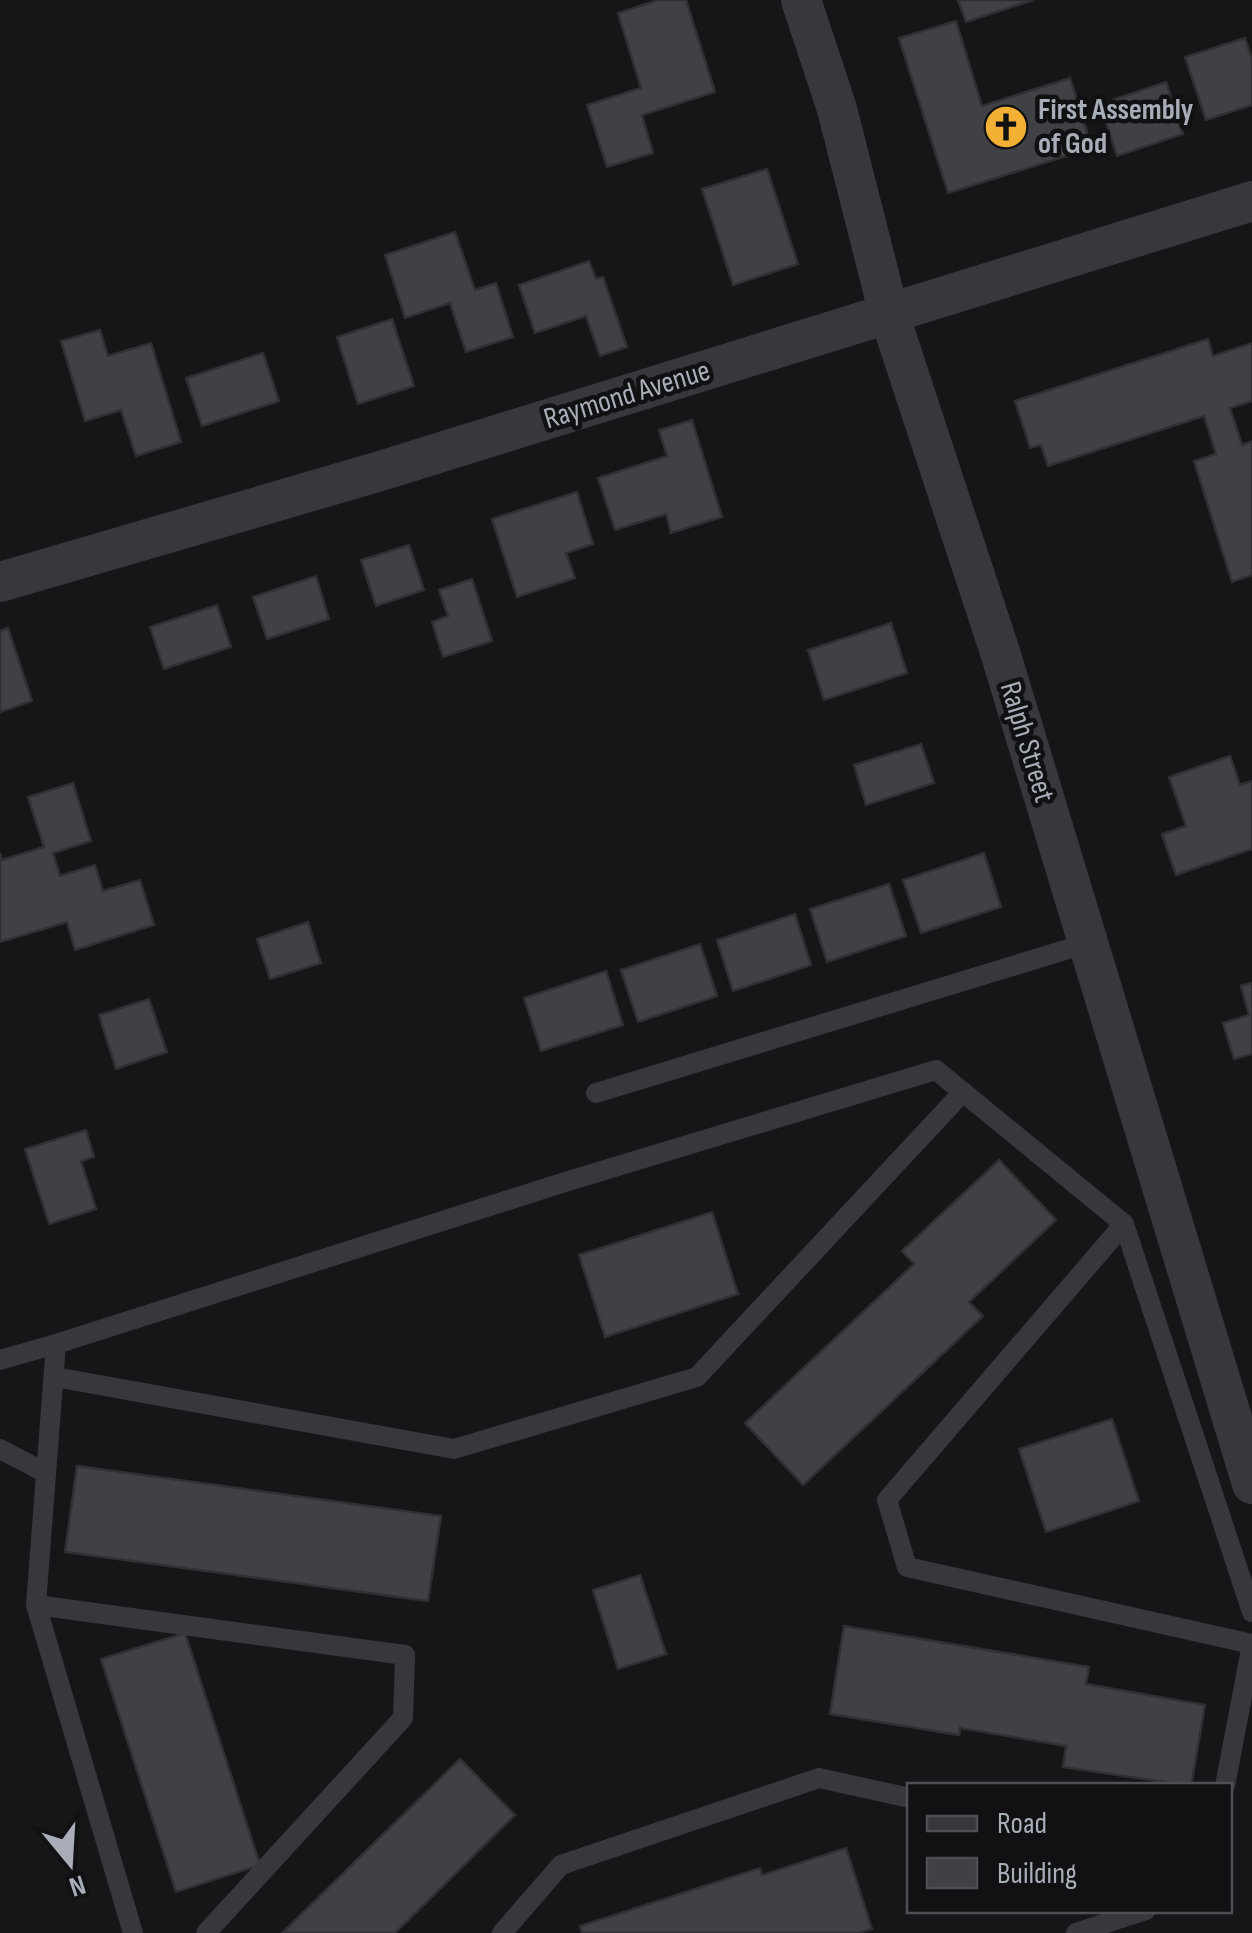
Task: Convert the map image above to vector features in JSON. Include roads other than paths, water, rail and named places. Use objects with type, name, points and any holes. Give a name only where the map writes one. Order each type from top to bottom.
[{"type":"street","name":"Ralph Street","points":[[801,0],[837,109],[889,314],[1000,652],[1088,943],[1161,1264],[1252,1484]]},
{"type":"street","name":"Raymond Avenue","points":[[0,582],[377,472],[1252,201]]},
{"type":"lane","points":[[596,1093],[1088,943]]},
{"type":"lane","points":[[0,1360],[936,1070],[1124,1224],[1161,1264],[1252,1612]]},
{"type":"lane","points":[[55,1377],[454,1449],[697,1376],[963,1092]]},
{"type":"lane","points":[[1124,1224],[887,1500],[907,1567],[1252,1644],[1226,1783]]},
{"type":"lane","points":[[56,1344],[36,1605],[133,1933]]},
{"type":"lane","points":[[0,1448],[44,1472]]},
{"type":"lane","points":[[36,1605],[405,1655],[403,1718],[206,1933]]},
{"type":"lane","points":[[502,1933],[561,1865],[819,1778],[907,1797]]},
{"type":"lane","points":[[1076,1933],[1137,1913]]},
{"type":"place","name":"First Assembly of God","points":[[1006,127]]}]
